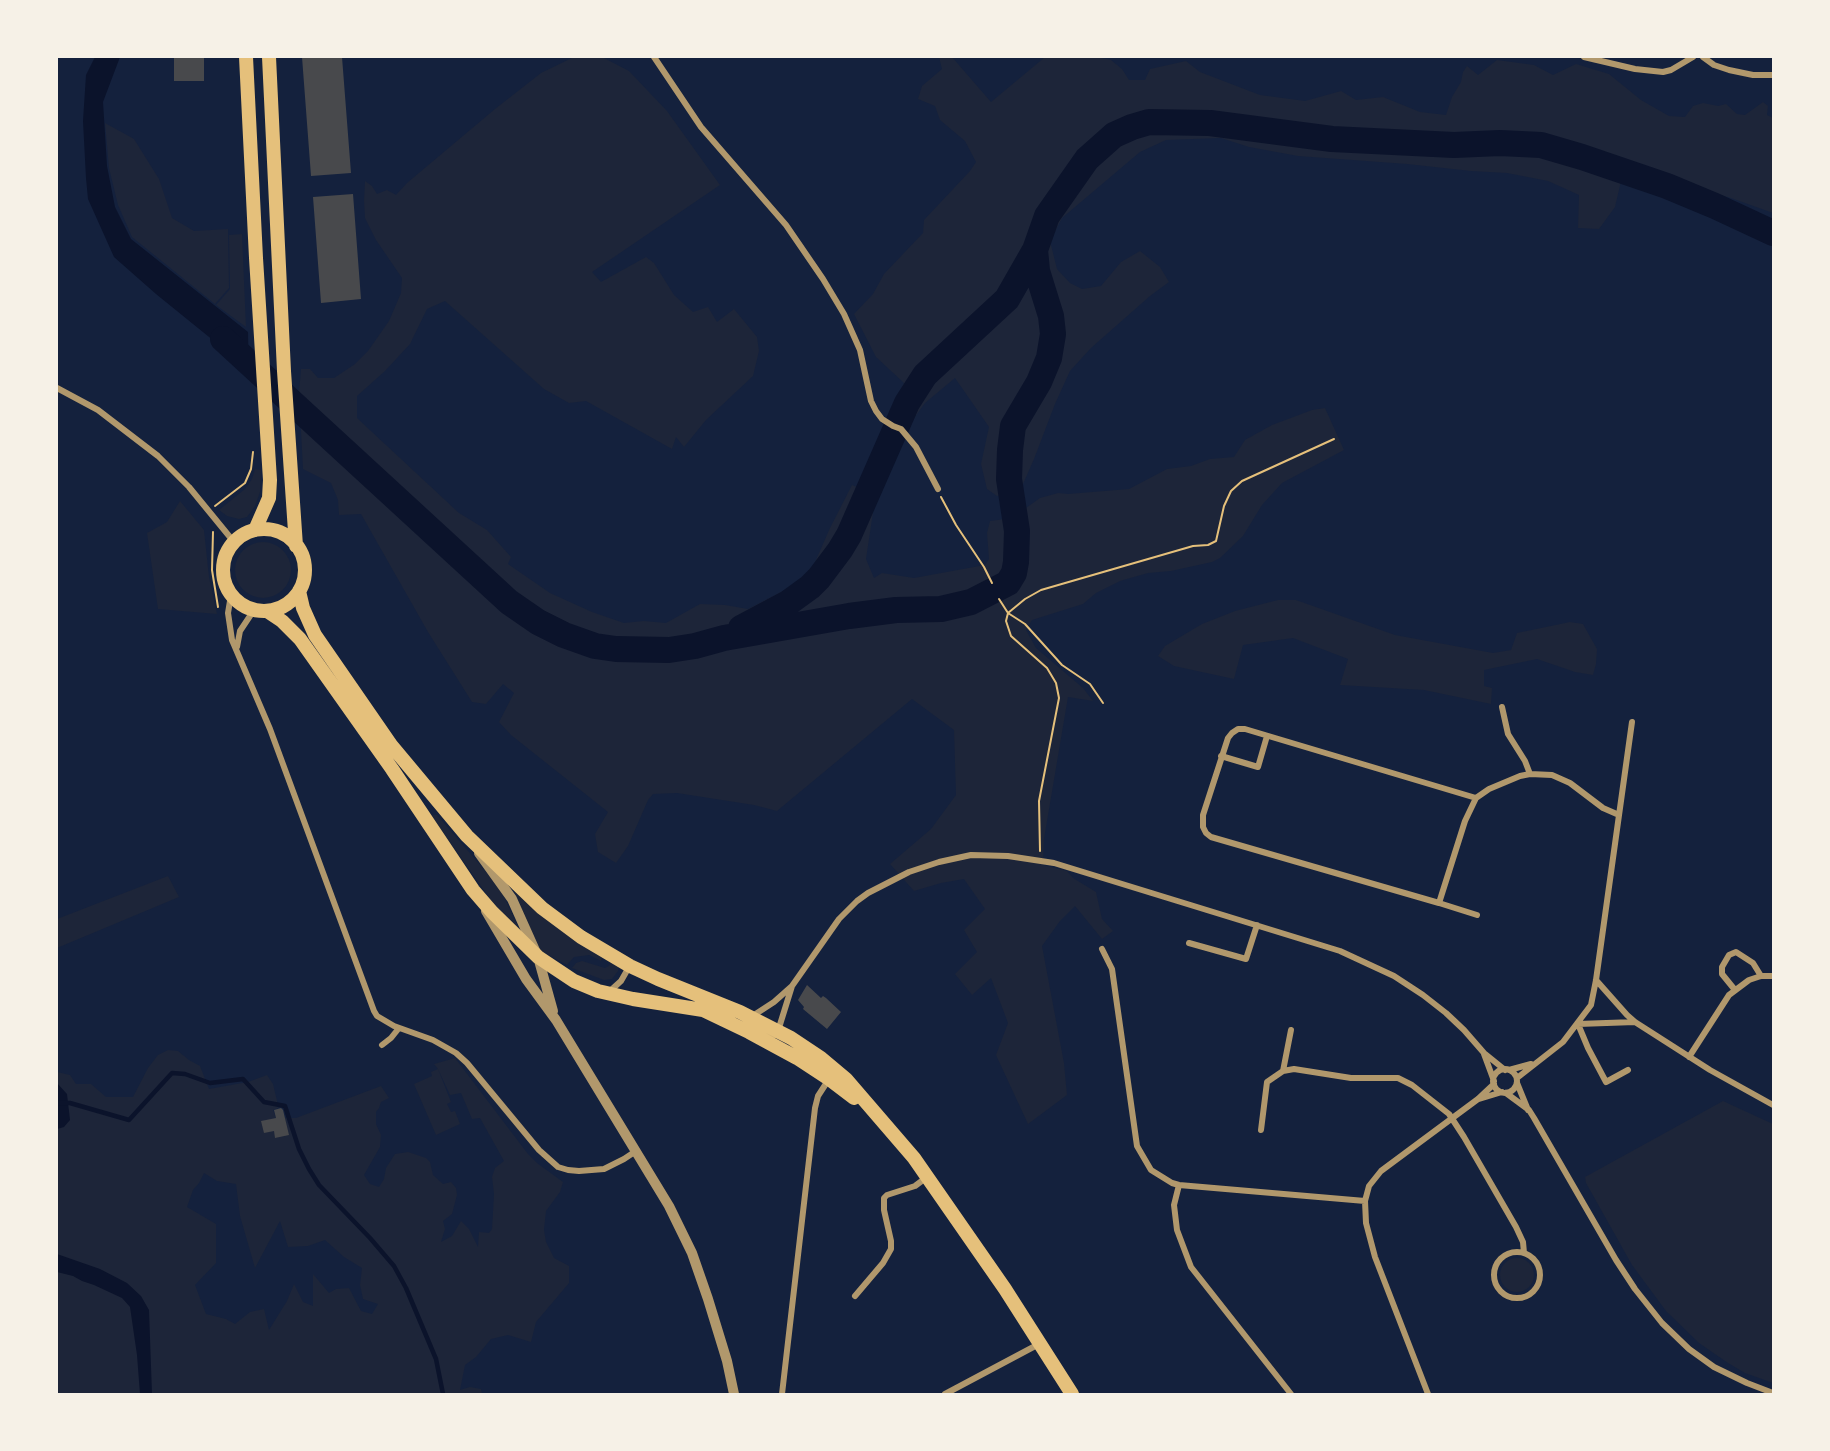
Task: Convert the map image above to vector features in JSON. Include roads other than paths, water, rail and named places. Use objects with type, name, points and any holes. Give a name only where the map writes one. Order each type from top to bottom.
[{"type":"main road","points":[[246,57],[270,490],[266,506],[255,530]]},
{"type":"main road","points":[[269,57],[284,371],[296,546]]},
{"type":"main road","points":[[261,611],[286,605],[299,591],[305,575],[303,558],[296,546],[281,533],[264,529],[243,535],[228,551],[223,569],[226,587],[238,602],[282,621],[300,639],[473,890],[492,912],[538,957],[574,981],[607,993],[703,1010],[832,1075],[862,1096],[928,1176],[1005,1289],[1072,1394]]},
{"type":"main road","points":[[299,591],[310,625],[351,689],[391,745],[467,836],[542,908],[581,938],[630,966],[751,1017],[805,1046],[832,1075]]},
{"type":"street","points":[[654,57],[701,127],[786,225],[829,288],[860,350],[871,402],[882,419],[902,429],[916,447],[938,489]]},
{"type":"street","points":[[1584,57],[1635,69],[1664,72],[1693,57]]},
{"type":"street","points":[[1703,57],[1714,65],[1729,70],[1754,75],[1773,75]]},
{"type":"street","points":[[57,388],[98,410],[140,441],[171,468],[234,542]]},
{"type":"street","points":[[231,595],[228,614],[232,640],[270,729],[374,1011],[382,1020],[445,1046],[462,1058],[539,1150],[558,1167],[579,1171],[604,1169],[636,1151]]},
{"type":"street","points":[[237,648],[240,631],[261,611]]},
{"type":"street","points":[[1502,707],[1508,734],[1525,761],[1530,774]]},
{"type":"street","points":[[1479,1099],[1514,1090],[1517,1081],[1534,1063],[1563,1042],[1591,1005],[1632,722]]},
{"type":"street","points":[[1476,798],[1245,729],[1238,729],[1228,738],[1221,756],[1203,815],[1203,827],[1206,833],[1222,840],[1477,915]]},
{"type":"street","points":[[1221,756],[1258,767],[1267,736]]},
{"type":"street","points":[[1439,903],[1465,821],[1476,798],[1498,784],[1530,774],[1552,775],[1561,778],[1619,816]]},
{"type":"street","points":[[467,836],[506,890],[538,957],[556,1020]]},
{"type":"street","points":[[751,1017],[774,1002],[792,986],[839,919],[857,901],[883,884],[921,867],[962,856],[996,855],[1040,860],[1340,951],[1394,976],[1446,1013],[1484,1053],[1514,1073],[1529,1110],[1616,1260],[1662,1323],[1714,1367],[1739,1380],[1773,1393]]},
{"type":"street","points":[[473,890],[526,979],[556,1020],[669,1206],[692,1252],[722,1340],[734,1394]]},
{"type":"street","points":[[1190,943],[1246,959],[1257,925]]},
{"type":"street","points":[[1102,949],[1112,969],[1137,1146],[1151,1170],[1179,1185],[1365,1201]]},
{"type":"street","points":[[1735,990],[1722,974],[1722,968],[1729,955],[1736,952],[1753,963],[1761,976]]},
{"type":"street","points":[[607,993],[617,985],[630,966]]},
{"type":"street","points":[[1689,1057],[1722,1003],[1735,990],[1749,980],[1761,976],[1773,976]]},
{"type":"street","points":[[1596,980],[1635,1022],[1689,1057],[1773,1105]]},
{"type":"street","points":[[703,1010],[732,1019],[771,1036],[775,1035],[792,986]]},
{"type":"street","points":[[1578,1024],[1635,1022]]},
{"type":"street","points":[[1578,1024],[1606,1082],[1628,1070]]},
{"type":"street","points":[[382,1045],[399,1028]]},
{"type":"street","points":[[1283,1071],[1291,1030]]},
{"type":"street","points":[[1484,1053],[1498,1091],[1529,1110]]},
{"type":"street","points":[[1428,1394],[1375,1257],[1366,1223],[1365,1201],[1369,1186],[1381,1171],[1479,1099],[1494,1082],[1498,1072],[1534,1063]]},
{"type":"street","points":[[1261,1130],[1267,1082],[1283,1071],[1294,1069],[1357,1078],[1398,1078],[1412,1085],[1453,1119],[1516,1227],[1523,1242],[1524,1253],[1536,1263],[1539,1269],[1538,1284],[1529,1295],[1522,1298],[1509,1296],[1503,1293],[1496,1283],[1495,1270],[1506,1255],[1524,1253]]},
{"type":"street","points":[[782,1394],[815,1108],[818,1096],[832,1075]]},
{"type":"street","points":[[855,1296],[883,1263],[891,1249],[884,1198],[915,1186],[928,1176]]},
{"type":"street","points":[[1179,1185],[1174,1205],[1177,1230],[1191,1267],[1291,1394]]},
{"type":"street","points":[[945,1394],[1039,1344]]},
{"type":"waterway","points":[[223,339],[509,602],[538,622],[564,635],[595,646],[616,649],[669,650],[849,616],[896,610],[941,609],[971,602],[1008,583],[1014,573],[1016,562],[1017,531],[1009,479],[1013,426],[1039,382],[1049,358],[1053,334],[1051,316],[1037,271],[1035,250],[1047,216],[1087,159],[1114,135],[1132,127],[1149,122],[1210,123],[1332,139],[1454,145],[1500,143],[1541,145],[1667,186],[1773,233]]},
{"type":"waterway","points":[[741,628],[788,603],[819,578],[849,535],[907,403],[925,375],[1007,299],[1035,250]]},
{"type":"waterway","points":[[57,1103],[70,1103],[129,1120],[172,1073],[185,1074],[210,1083],[243,1079],[264,1102],[285,1106],[299,1149],[319,1185],[394,1266],[406,1288],[436,1359],[443,1394]]}]
